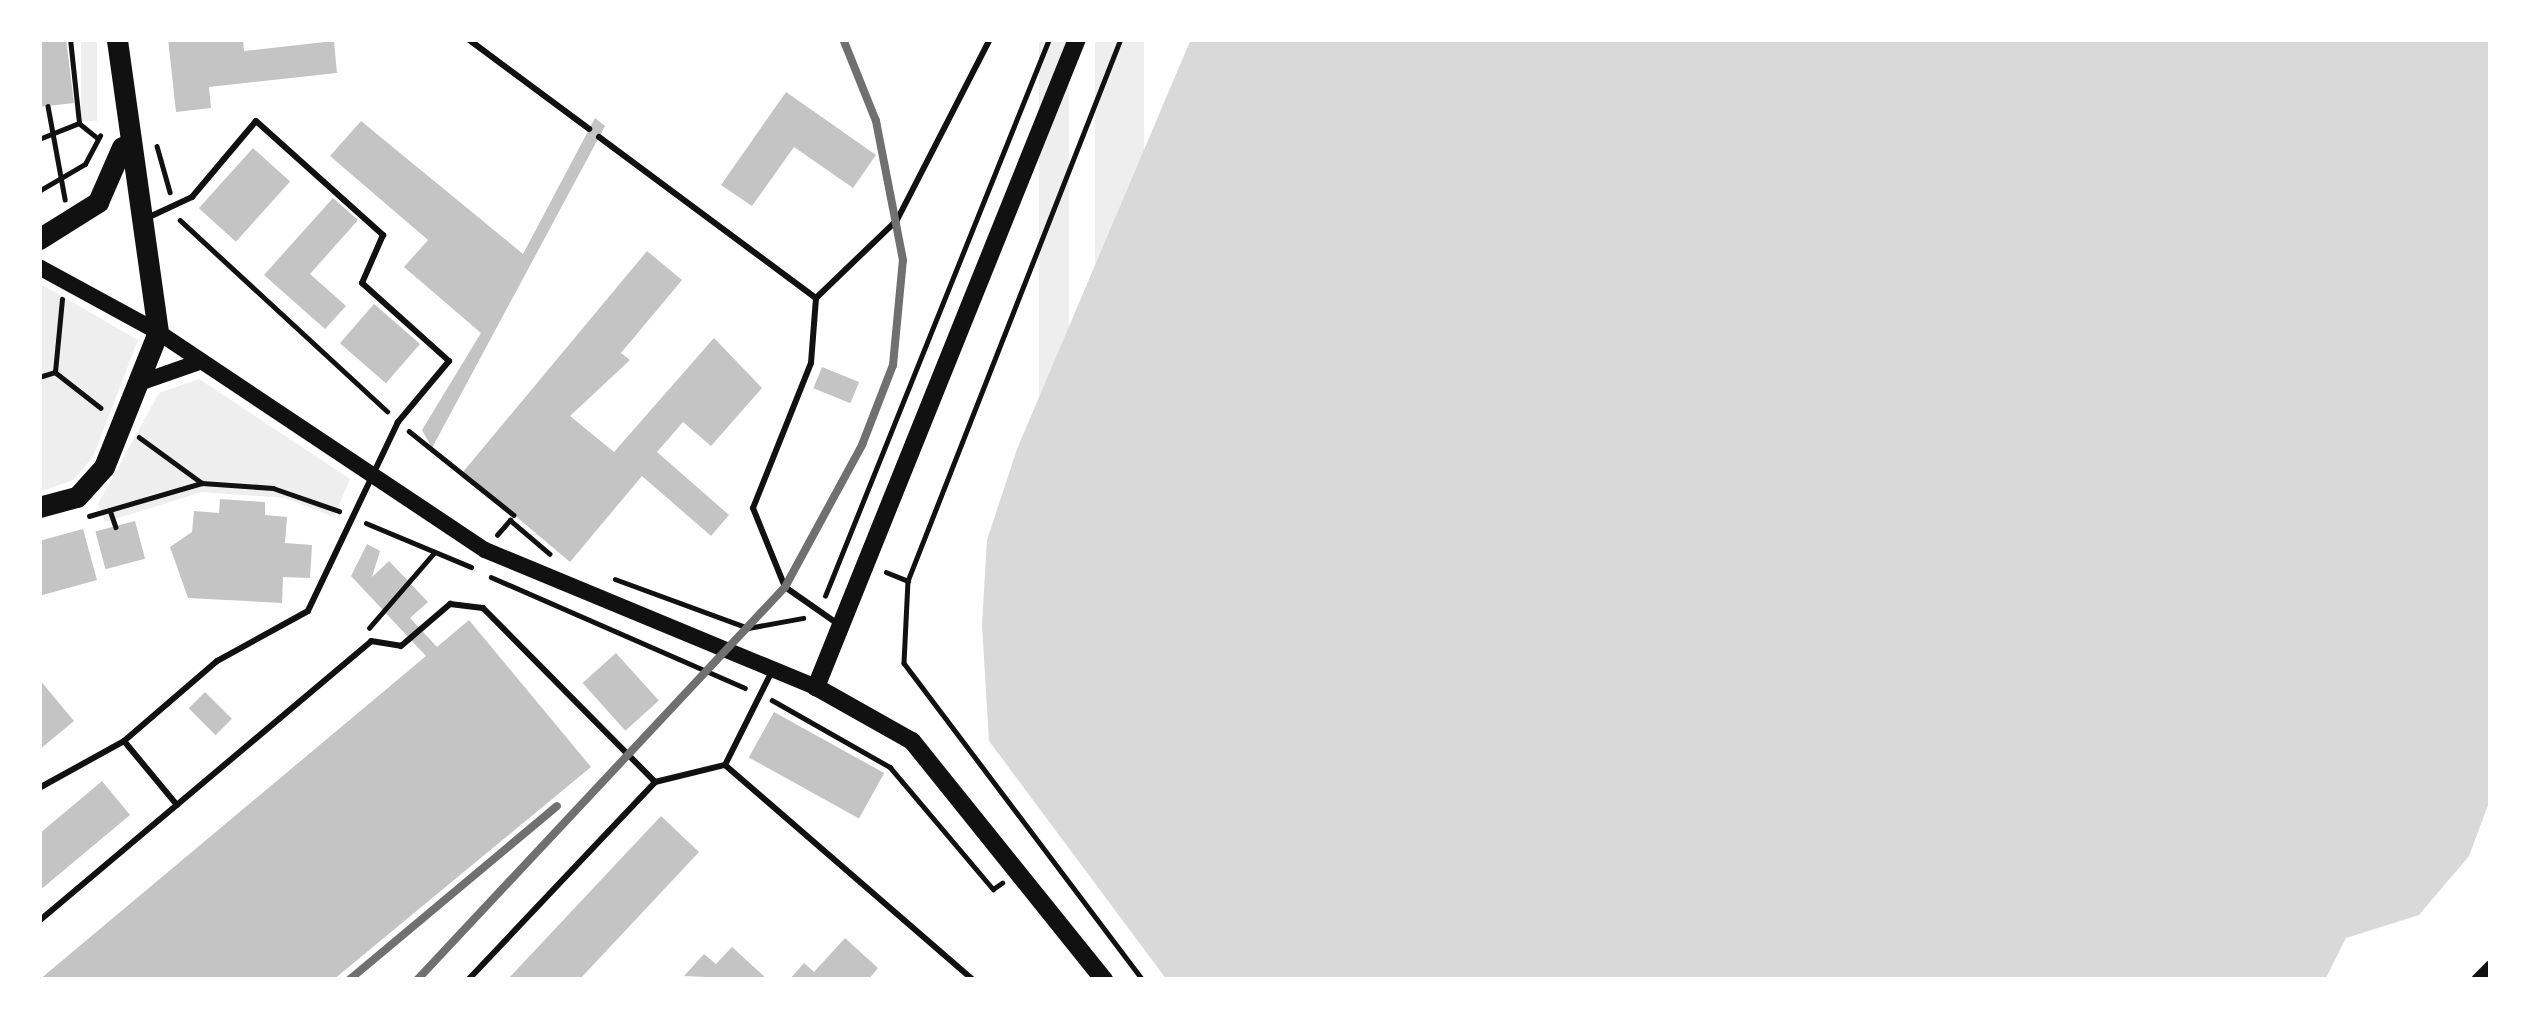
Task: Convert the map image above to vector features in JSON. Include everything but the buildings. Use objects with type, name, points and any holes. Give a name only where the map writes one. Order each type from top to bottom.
[{"type":"main road","points":[[39,507],[78,508],[104,467],[145,381],[158,332],[124,135],[117,39]]},
{"type":"main road","points":[[1077,39],[816,687],[912,741],[1021,869],[1104,980]]},
{"type":"main road","points":[[39,239],[98,202],[124,135]]},
{"type":"street","points":[[39,267],[158,332],[485,550],[816,687]]},
{"type":"street","points":[[145,381],[202,361]]},
{"type":"street","points":[[2477,980],[2491,966]]},
{"type":"lane","points":[[468,39],[589,129]]},
{"type":"lane","points":[[842,625],[817,615],[785,586],[753,508],[811,363],[816,298],[897,220],[990,39]]},
{"type":"lane","points":[[39,788],[124,741],[218,661],[308,611],[398,422],[449,361],[362,283],[383,236],[256,121],[174,206],[140,222]]},
{"type":"lane","points":[[599,136],[816,298]]},
{"type":"lane","points":[[39,922],[371,641],[401,646],[449,604],[483,608],[656,782]]},
{"type":"lane","points":[[468,980],[656,782],[724,766],[774,668]]},
{"type":"lane","points":[[124,741],[177,805]]},
{"type":"lane","points":[[724,766],[973,980]]},
{"type":"path","points":[[70,39],[79,123],[96,136]]},
{"type":"path","points":[[591,574],[659,588],[748,628],[817,615],[1049,39]]},
{"type":"path","points":[[1121,39],[908,581],[904,663],[1143,980]]},
{"type":"path","points":[[39,139],[79,123]]},
{"type":"path","points":[[153,134],[174,206],[398,422],[569,570]]},
{"type":"path","points":[[78,508],[110,510],[202,483],[273,488],[352,517],[775,702],[890,766],[994,889],[1044,850]]},
{"type":"path","points":[[110,510],[116,526]]},
{"type":"path","points":[[470,568],[512,517]]},
{"type":"path","points":[[371,641],[368,620],[434,553]]},
{"type":"shaded area","points":[[81,39],[97,39],[97,121],[81,121]]},
{"type":"shaded area","points":[[1039,39],[1069,39],[1069,638],[1039,638]]},
{"type":"shaded area","points":[[1095,39],[1144,39],[1144,658],[1095,658]]},
{"type":"shaded area","points":[[1191,39],[2491,39],[2491,797],[2469,856],[2419,915],[2346,938],[2325,980],[1167,980],[989,741],[982,625],[987,540],[1017,449]]},
{"type":"shaded area","points":[[39,283],[138,340],[93,457],[73,480],[39,492]]},
{"type":"shaded area","points":[[199,379],[350,479],[334,517],[285,498],[202,492],[105,522],[98,504],[159,393]]},
{"type":"railway","points":[[417,980],[785,587],[862,445],[893,365],[903,260],[876,121],[843,39]]},
{"type":"railway","points":[[349,980],[557,806]]}]
